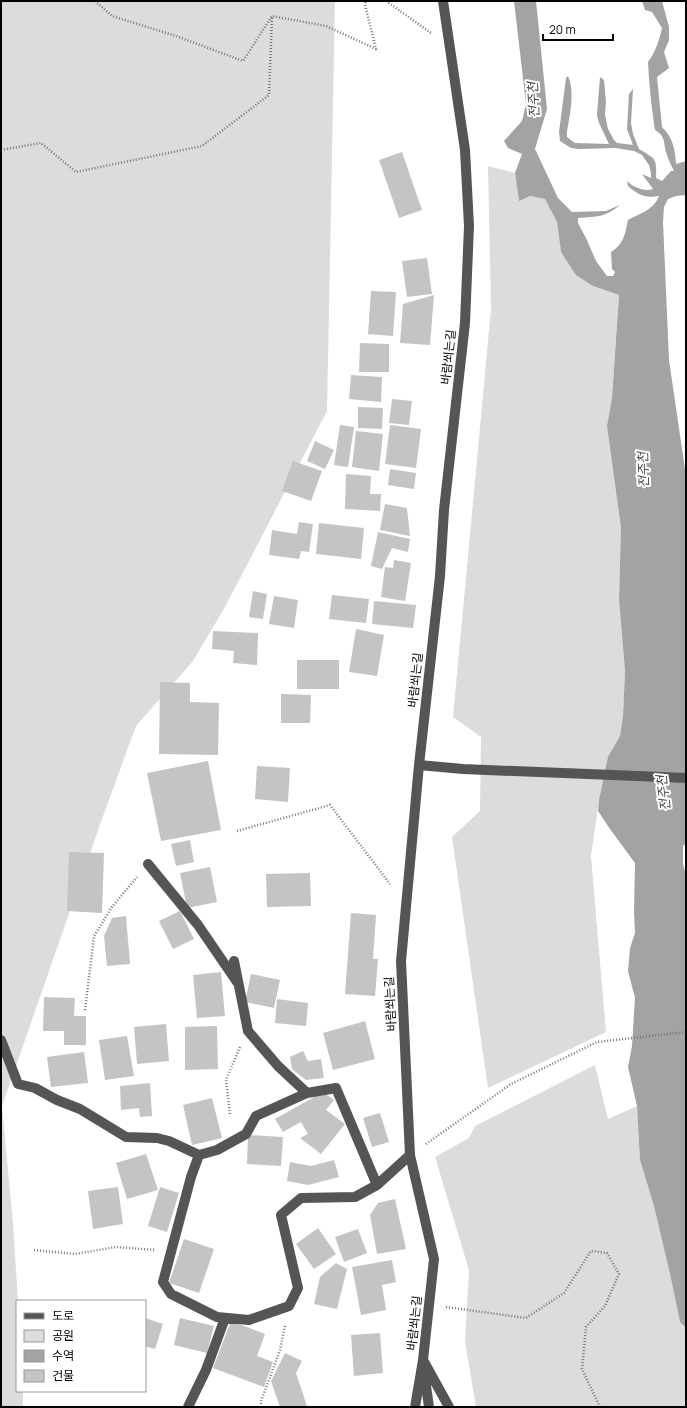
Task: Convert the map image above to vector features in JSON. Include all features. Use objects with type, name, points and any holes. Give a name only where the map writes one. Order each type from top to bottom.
[{"type":"street","name":"바람쐬는길","points":[[415,1407],[423,1360],[434,1259],[410,1155],[401,961],[419,765],[439,582],[444,510],[465,323],[469,234],[465,150],[443,1]]},
{"type":"street","points":[[419,765],[463,769],[686,778]]},
{"type":"street","points":[[148,864],[198,925],[239,986]]},
{"type":"street","points":[[234,961],[248,1031],[278,1066],[308,1093]]},
{"type":"street","points":[[1,1040],[18,1084],[35,1088],[57,1100],[80,1109],[126,1137],[157,1138],[169,1141],[199,1155],[217,1150],[246,1134],[256,1116],[308,1093],[336,1088],[376,1185]]},
{"type":"street","points":[[199,1155],[191,1176],[163,1282],[171,1294],[217,1317],[249,1320],[289,1306],[298,1288],[281,1215],[301,1198],[355,1197],[376,1185],[410,1155]]},
{"type":"street","points":[[188,1407],[206,1370],[225,1318]]},
{"type":"street","name":"바람쐬는길","points":[[423,1360],[449,1407]]},
{"type":"street","points":[[423,1360],[429,1407]]},
{"type":"path","points":[[94,1],[112,16],[176,36],[243,61],[272,16]]},
{"type":"path","points":[[272,16],[326,26],[376,49],[365,5],[366,1]]},
{"type":"path","points":[[386,1],[450,47]]},
{"type":"path","points":[[1,150],[41,143],[76,172],[202,146],[269,95],[272,16]]},
{"type":"path","points":[[237,831],[330,805],[406,904]]},
{"type":"path","points":[[85,1010],[94,936],[112,907],[148,864]]},
{"type":"path","points":[[230,1114],[226,1080],[248,1031]]},
{"type":"path","points":[[410,1155],[511,1084],[597,1042],[686,1032]]},
{"type":"path","points":[[34,1250],[74,1254],[116,1247],[172,1251]]},
{"type":"path","points":[[429,1305],[526,1318],[564,1293],[591,1251],[607,1252],[619,1274],[605,1306],[586,1327],[582,1369],[600,1407]]},
{"type":"path","points":[[261,1407],[261,1401],[280,1350],[289,1306]]},
{"type":"green space","points":[[1,1],[335,1],[327,411],[225,607],[193,661],[136,726],[2,1106],[13,1224],[18,1300],[16,1300],[16,1392],[23,1392],[23,1407],[1,1407]]},
{"type":"green space","points":[[488,166],[515,173],[519,200],[530,196],[545,199],[557,222],[561,252],[593,286],[619,295],[612,398],[607,426],[621,528],[619,600],[625,671],[623,716],[620,736],[608,758],[599,800],[591,856],[606,1032],[488,1088],[452,837],[480,811],[481,737],[453,717],[491,309]]},
{"type":"green space","points":[[595,1065],[608,1119],[637,1106],[640,1160],[654,1206],[680,1322],[686,1328],[686,1407],[476,1407],[465,1342],[469,1270],[435,1157],[469,1138],[475,1126]]},
{"type":"water","name":"전주천","points":[[514,1],[536,1],[547,109],[535,149],[558,198],[572,212],[606,211],[620,205],[605,214],[578,218],[578,223],[596,261],[607,276],[613,276],[615,272],[612,269],[611,252],[619,246],[625,234],[628,220],[650,208],[659,196],[642,196],[628,186],[627,181],[639,188],[646,190],[653,189],[642,174],[651,178],[649,165],[642,155],[634,151],[616,148],[571,148],[560,141],[559,132],[566,78],[568,76],[572,96],[567,137],[575,143],[609,144],[599,123],[597,115],[600,77],[604,80],[606,102],[605,115],[608,129],[617,143],[633,145],[627,129],[629,94],[633,89],[631,123],[633,134],[639,149],[654,159],[656,166],[656,178],[662,181],[671,171],[674,171],[667,155],[663,137],[655,130],[648,62],[657,46],[662,28],[652,12],[645,10],[642,1],[662,1],[669,27],[669,40],[664,52],[669,68],[657,77],[662,127],[669,135],[673,144],[676,164],[686,161],[686,195],[668,199],[664,207],[663,222],[669,360],[686,476],[686,843],[683,846],[683,863],[686,876],[686,1328],[680,1322],[654,1206],[640,1160],[637,1106],[628,1067],[632,1046],[635,998],[628,971],[630,948],[635,933],[635,863],[598,811],[608,757],[620,736],[623,716],[625,671],[619,600],[621,528],[607,426],[612,398],[619,295],[593,286],[576,275],[561,252],[557,222],[545,199],[530,196],[519,201],[515,173],[522,154],[508,148],[504,141],[522,121],[526,104]]},
{"type":"building","points":[[402,152],[422,210],[399,218],[379,160]]},
{"type":"building","points":[[427,258],[432,294],[407,297],[402,261]]},
{"type":"building","points":[[371,291],[396,292],[393,336],[368,334]]},
{"type":"building","points":[[434,295],[430,345],[400,343],[403,304]]},
{"type":"building","points":[[360,343],[389,344],[389,372],[359,372]]},
{"type":"building","points":[[351,375],[382,377],[381,402],[349,399]]},
{"type":"building","points":[[392,399],[412,401],[409,425],[389,423]]},
{"type":"building","points":[[358,407],[383,408],[382,429],[358,428]]},
{"type":"building","points":[[340,425],[354,427],[348,467],[334,465]]},
{"type":"building","points":[[390,425],[421,429],[416,468],[385,464]]},
{"type":"building","points":[[356,431],[383,434],[379,471],[352,467]]},
{"type":"building","points":[[315,441],[334,450],[325,469],[307,461]]},
{"type":"building","points":[[293,461],[322,471],[311,501],[282,491]]},
{"type":"building","points":[[390,469],[416,473],[414,489],[388,485]]},
{"type":"building","points":[[346,474],[371,476],[370,494],[381,494],[380,511],[345,509]]},
{"type":"building","points":[[385,504],[407,508],[410,536],[380,530]]},
{"type":"building","points":[[299,522],[313,524],[309,552],[301,551],[299,559],[269,555],[272,530],[297,534]]},
{"type":"building","points":[[319,523],[364,528],[361,559],[316,554]]},
{"type":"building","points":[[378,532],[410,539],[408,552],[392,548],[382,569],[371,566]]},
{"type":"building","points":[[394,560],[411,563],[405,601],[381,597],[385,567],[393,568]]},
{"type":"building","points":[[253,591],[267,594],[263,619],[249,617]]},
{"type":"building","points":[[332,595],[369,599],[366,623],[329,619]]},
{"type":"building","points":[[274,596],[298,600],[294,628],[269,624]]},
{"type":"building","points":[[374,601],[416,605],[413,628],[372,624]]},
{"type":"building","points":[[356,629],[384,635],[377,676],[349,672]]},
{"type":"building","points":[[213,631],[258,633],[257,665],[233,663],[234,651],[212,649]]},
{"type":"building","points":[[297,660],[339,660],[339,689],[297,689]]},
{"type":"building","points":[[160,682],[190,683],[190,702],[219,703],[218,755],[159,754]]},
{"type":"building","points":[[281,694],[311,695],[310,723],[281,723]]},
{"type":"building","points":[[208,761],[221,830],[161,841],[147,773]]},
{"type":"building","points":[[257,766],[290,768],[288,802],[255,799]]},
{"type":"building","points":[[190,840],[194,862],[176,866],[171,844]]},
{"type":"building","points":[[69,852],[104,853],[102,913],[67,911]]},
{"type":"building","points":[[210,867],[217,902],[187,908],[180,873]]},
{"type":"building","points":[[310,873],[311,906],[267,907],[266,874]]},
{"type":"building","points":[[180,911],[194,939],[173,949],[159,921]]},
{"type":"building","points":[[351,913],[376,915],[373,959],[378,959],[375,996],[345,994]]},
{"type":"building","points":[[126,916],[130,964],[107,966],[104,936],[112,918]]},
{"type":"building","points":[[221,972],[225,1016],[197,1018],[193,975]]},
{"type":"building","points":[[251,974],[280,980],[274,1008],[245,1002]]},
{"type":"building","points":[[44,997],[75,998],[74,1016],[86,1016],[86,1045],[64,1045],[64,1031],[43,1031]]},
{"type":"building","points":[[277,999],[308,1003],[306,1026],[275,1023]]},
{"type":"building","points":[[365,1021],[375,1059],[333,1070],[323,1033]]},
{"type":"building","points":[[166,1024],[169,1061],[137,1064],[134,1027]]},
{"type":"building","points":[[217,1026],[218,1069],[185,1070],[185,1027]]},
{"type":"building","points":[[127,1036],[134,1076],[105,1080],[99,1040]]},
{"type":"building","points":[[303,1051],[308,1061],[321,1059],[324,1078],[306,1080],[292,1069],[290,1057]]},
{"type":"building","points":[[84,1052],[88,1083],[51,1087],[47,1057]]},
{"type":"building","points":[[150,1083],[152,1116],[140,1117],[139,1108],[121,1110],[120,1086]]},
{"type":"building","points":[[323,1092],[334,1100],[326,1110],[345,1124],[321,1154],[300,1138],[308,1134],[301,1122],[283,1132],[275,1119]]},
{"type":"building","points":[[212,1098],[222,1138],[192,1145],[183,1105]]},
{"type":"building","points":[[380,1113],[389,1142],[372,1147],[363,1118]]},
{"type":"building","points":[[248,1135],[283,1137],[281,1166],[247,1164]]},
{"type":"building","points":[[146,1154],[158,1190],[127,1199],[116,1163]]},
{"type":"building","points":[[334,1160],[339,1177],[308,1185],[287,1181],[290,1162],[311,1166]]},
{"type":"building","points":[[118,1187],[123,1224],[93,1229],[88,1191]]},
{"type":"building","points":[[160,1187],[179,1193],[167,1232],[148,1226]]},
{"type":"building","points":[[395,1199],[406,1249],[377,1254],[370,1215],[378,1203]]},
{"type":"building","points":[[318,1228],[336,1254],[314,1269],[296,1244]]},
{"type":"building","points":[[358,1229],[367,1253],[344,1262],[335,1237]]},
{"type":"building","points":[[184,1239],[214,1249],[199,1293],[169,1283]]},
{"type":"building","points":[[392,1260],[396,1282],[382,1285],[386,1310],[361,1315],[352,1267]]},
{"type":"building","points":[[336,1263],[347,1269],[337,1309],[314,1304],[320,1277]]},
{"type":"building","points":[[146,1318],[163,1324],[155,1349],[146,1346]]},
{"type":"building","points":[[180,1318],[214,1326],[207,1353],[174,1345]]},
{"type":"building","points":[[231,1321],[265,1334],[257,1356],[273,1362],[264,1387],[213,1368]]},
{"type":"building","points":[[380,1333],[383,1373],[354,1376],[351,1335]]},
{"type":"building","points":[[285,1353],[302,1361],[296,1373],[307,1406],[280,1407],[271,1381]]}]
